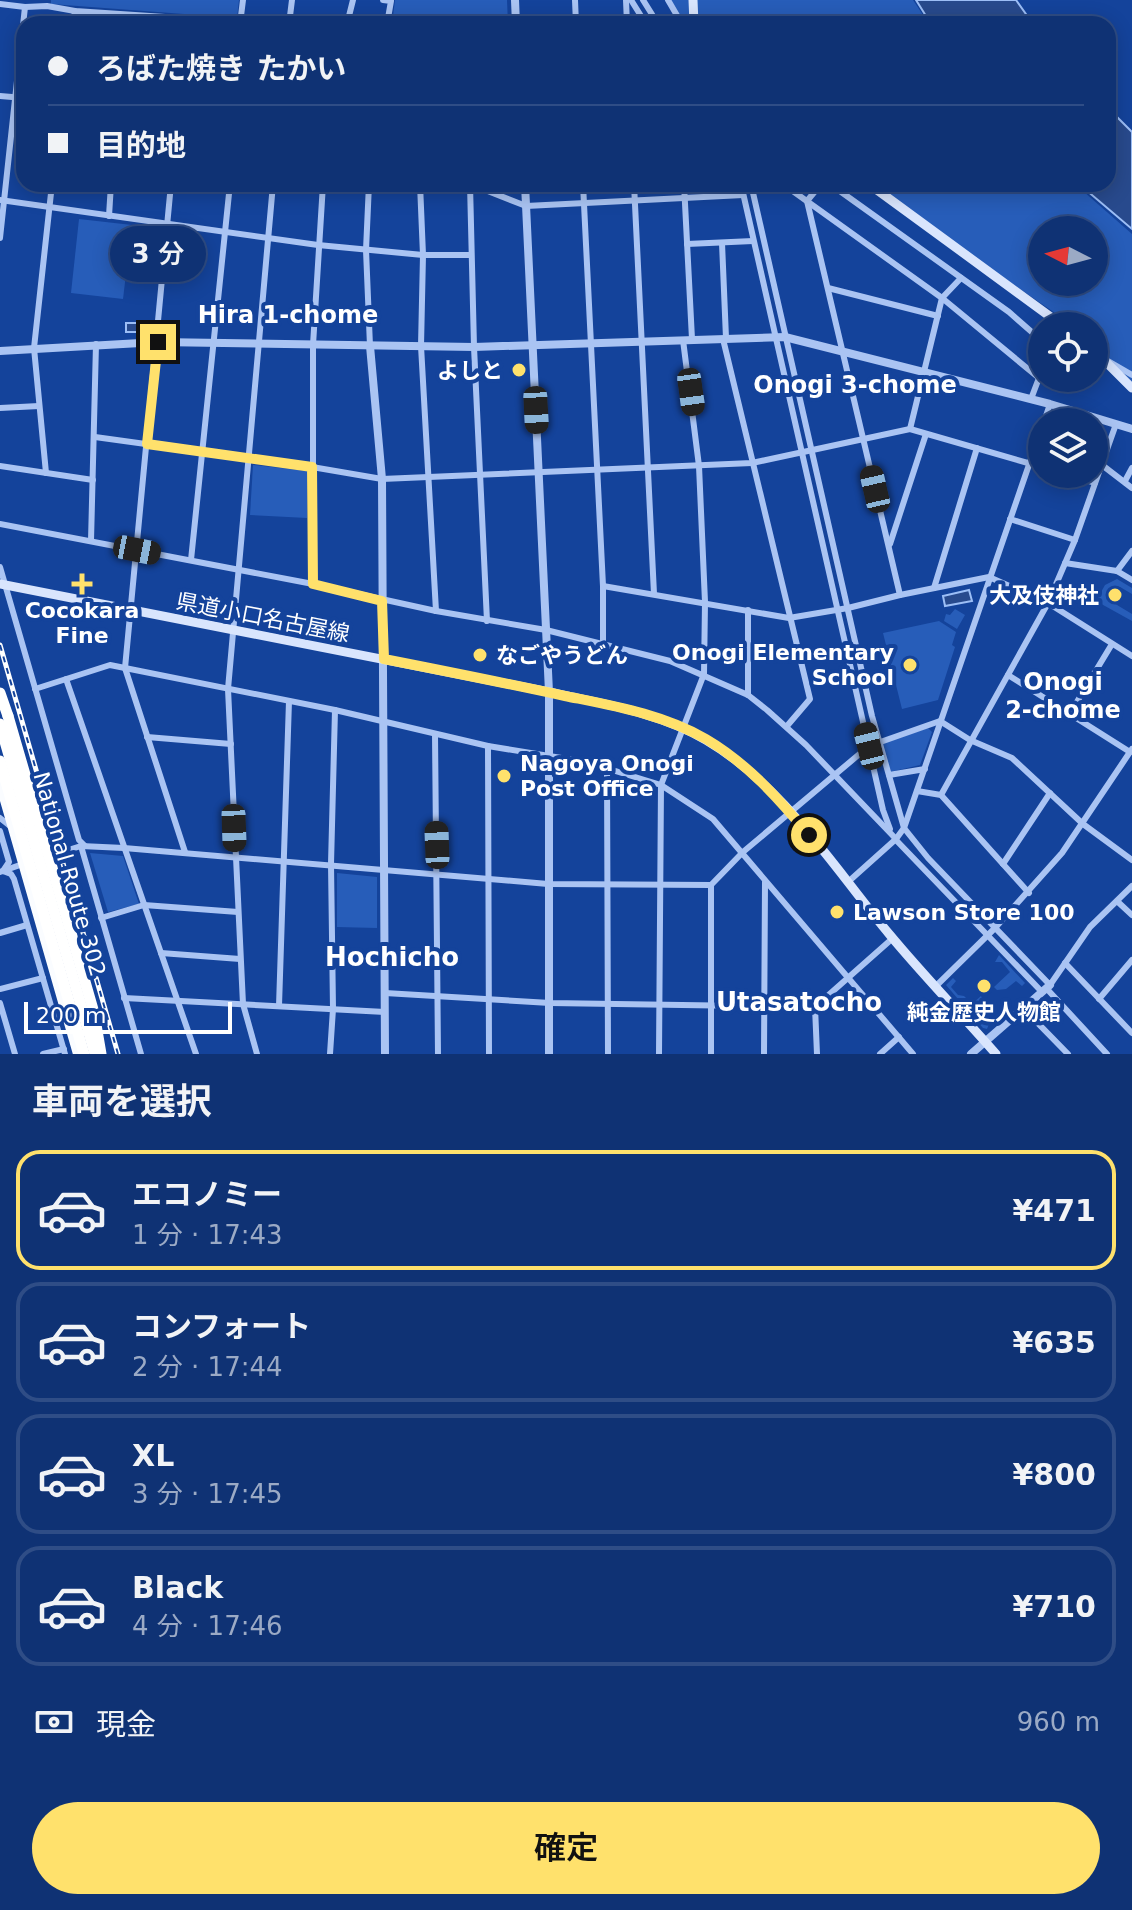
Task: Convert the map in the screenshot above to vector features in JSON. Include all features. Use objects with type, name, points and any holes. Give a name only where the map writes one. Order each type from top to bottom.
[{"type":"highway","points":[[0,693],[94,1013],[99,1054]]},
{"type":"highway","name":"National Route 302","points":[[0,705],[99,1054]]},
{"type":"highway","points":[[0,724],[99,1054]]},
{"type":"highway","points":[[0,761],[84,1054]]},
{"type":"highway","name":"National Route 302","points":[[0,783],[78,1054]]},
{"type":"main road","points":[[880,192],[1044,312]]},
{"type":"main road","points":[[1108,363],[1132,388]]},
{"type":"main road","name":"県道小口名古屋線","points":[[2,584],[549,692],[637,711],[684,728],[736,760],[789,812],[893,938],[996,1054]]},
{"type":"street","points":[[383,0],[391,1],[388,16]]},
{"type":"street","points":[[2,3],[25,7],[47,3],[75,11],[133,16]]},
{"type":"street","points":[[25,7],[25,16]]},
{"type":"street","points":[[74,16],[75,11]]},
{"type":"street","points":[[0,238],[2,200],[16,121]]},
{"type":"street","points":[[46,473],[34,348],[51,192]]},
{"type":"street","points":[[109,216],[110,192]]},
{"type":"street","points":[[170,192],[125,668],[185,852]]},
{"type":"street","points":[[191,560],[229,192]]},
{"type":"street","points":[[257,1054],[243,1004],[228,689],[272,192]]},
{"type":"street","points":[[313,584],[313,345],[322,192]]},
{"type":"street","points":[[369,192],[366,250],[370,346],[382,479],[385,1054]]},
{"type":"street","points":[[420,192],[421,346],[436,611]]},
{"type":"street","points":[[470,192],[487,621]]},
{"type":"street","points":[[490,192],[526,206],[743,195]]},
{"type":"street","points":[[525,192],[549,692],[549,1054]]},
{"type":"street","points":[[583,192],[603,586],[603,646]]},
{"type":"street","points":[[634,192],[654,594]]},
{"type":"street","points":[[659,1054],[661,785],[704,674],[705,602],[699,466],[688,340],[685,192]]},
{"type":"street","points":[[742,192],[883,810],[896,839]]},
{"type":"street","points":[[753,192],[879,743],[904,828],[1107,1054]]},
{"type":"street","points":[[794,192],[942,298],[1028,365]]},
{"type":"street","points":[[807,201],[814,192]]},
{"type":"street","points":[[841,192],[1028,329]]},
{"type":"street","points":[[2,200],[318,245],[423,255],[471,255]]},
{"type":"street","points":[[807,201],[900,595]]},
{"type":"street","points":[[687,244],[753,241]]},
{"type":"street","points":[[722,243],[724,338],[810,699],[787,726]]},
{"type":"street","points":[[910,429],[942,298],[961,278]]},
{"type":"street","points":[[828,288],[938,316]]},
{"type":"street","points":[[0,351],[158,342],[474,347],[785,337],[1050,404],[1132,429]]},
{"type":"street","points":[[91,541],[96,344]]},
{"type":"street","points":[[1108,361],[1132,375]]},
{"type":"street","points":[[1031,399],[1034,392]]},
{"type":"street","points":[[1049,408],[1050,404]]},
{"type":"street","points":[[0,408],[39,406]]},
{"type":"street","points":[[1108,447],[1116,424]]},
{"type":"street","points":[[95,437],[382,479],[752,463],[910,429],[1028,463]]},
{"type":"street","points":[[889,547],[926,434]]},
{"type":"street","points":[[934,588],[977,448]]},
{"type":"street","points":[[0,466],[93,480]]},
{"type":"street","points":[[848,882],[904,828],[1028,466]]},
{"type":"street","points":[[1125,481],[1132,468]]},
{"type":"street","points":[[1108,469],[1132,488]]},
{"type":"street","points":[[941,795],[1048,603],[1093,488]]},
{"type":"street","points":[[1010,519],[1075,540]]},
{"type":"street","points":[[0,524],[313,584],[382,601],[546,630],[642,653],[704,674],[748,695],[787,726],[988,936],[1046,989]]},
{"type":"street","points":[[1117,571],[1132,551]]},
{"type":"street","points":[[1065,563],[1117,571],[1132,580]]},
{"type":"street","points":[[0,567],[2,584],[79,840],[84,846],[101,918],[141,1054]]},
{"type":"street","points":[[603,586],[789,618],[989,577],[1048,603],[1132,656]]},
{"type":"street","points":[[748,610],[748,695]]},
{"type":"street","points":[[1069,715],[1112,644]]},
{"type":"street","points":[[35,689],[110,665],[335,710],[488,746],[607,767],[661,785],[713,819],[913,1054]]},
{"type":"street","points":[[936,986],[1029,893],[1083,824],[1131,751],[1008,675]]},
{"type":"street","points":[[66,679],[196,1054]]},
{"type":"street","points":[[279,1006],[289,701]]},
{"type":"street","points":[[330,1054],[335,710]]},
{"type":"street","points":[[940,721],[970,740],[1012,758],[1083,824],[1132,860]]},
{"type":"street","points":[[711,1054],[711,885],[743,852],[869,746],[940,721]]},
{"type":"street","points":[[435,734],[438,1054]]},
{"type":"street","points":[[147,737],[231,744]]},
{"type":"street","points":[[488,746],[489,1054]]},
{"type":"street","points":[[607,767],[608,1054]]},
{"type":"street","points":[[889,775],[925,769]]},
{"type":"street","points":[[917,791],[941,795],[1029,893]]},
{"type":"street","points":[[1003,864],[1050,793]]},
{"type":"street","points":[[0,818],[13,828]]},
{"type":"street","points":[[0,831],[9,862],[2,871]]},
{"type":"street","points":[[2,871],[84,846],[438,872],[488,880],[548,884],[711,885]]},
{"type":"street","points":[[2,871],[11,874],[14,879],[64,1051],[43,1054]]},
{"type":"street","points":[[764,1054],[765,880]]},
{"type":"street","points":[[971,1054],[1046,989],[1090,927],[1132,886]]},
{"type":"street","points":[[1118,902],[1132,915]]},
{"type":"street","points":[[101,918],[144,905],[238,912]]},
{"type":"street","points":[[0,933],[27,925]]},
{"type":"street","points":[[385,993],[550,1003],[815,1007],[893,938]]},
{"type":"street","points":[[39,964],[39,956],[46,942]]},
{"type":"street","points":[[161,953],[240,959]]},
{"type":"street","points":[[1099,999],[1132,961]]},
{"type":"street","points":[[1065,963],[1132,1033]]},
{"type":"street","points":[[0,989],[43,978]]},
{"type":"street","points":[[124,998],[385,1012]]},
{"type":"street","points":[[0,1003],[15,1054]]},
{"type":"street","points":[[815,1007],[817,1054]]},
{"type":"street","points":[[1023,1008],[1068,1054]]},
{"type":"street","points":[[880,1054],[899,1037]]},
{"type":"shaded area","points":[[51,0],[239,0],[237,16],[51,4]]},
{"type":"shaded area","points":[[395,0],[507,0],[508,16],[393,16]]},
{"type":"shaded area","points":[[670,0],[913,0],[924,16],[680,16]]},
{"type":"shaded area","points":[[916,0],[1016,0],[1027,16],[926,16]]},
{"type":"shaded area","points":[[1116,116],[1132,132],[1132,229],[1088,192],[1116,192]]},
{"type":"shaded area","points":[[884,192],[1084,192],[1132,234],[1132,385],[1108,357],[1108,312],[1054,312],[1030,296],[1108,296],[1108,216],[1028,216],[1028,294]]},
{"type":"shaded area","points":[[79,219],[132,225],[123,299],[71,293]]},
{"type":"shaded area","points":[[126,323],[151,323],[152,332],[126,332]]},
{"type":"shaded area","points":[[253,465],[307,471],[307,518],[250,515]]},
{"type":"shaded area","points":[[1117,579],[1132,588],[1132,594],[1120,587],[1112,602],[1132,614],[1132,621],[1096,601],[1105,585]]},
{"type":"shaded area","points":[[969,590],[972,601],[945,606],[943,596]]},
{"type":"shaded area","points":[[955,609],[965,615],[957,629],[944,621],[946,614],[950,615]]},
{"type":"shaded area","points":[[939,621],[956,632],[952,645],[955,647],[938,700],[902,709],[883,633]]},
{"type":"shaded area","points":[[928,728],[932,732],[920,765],[890,772],[882,743]]},
{"type":"shaded area","points":[[90,853],[123,856],[139,904],[108,912]]},
{"type":"shaded area","points":[[337,873],[377,877],[377,928],[337,927]]},
{"type":"shaded area","points":[[999,955],[1025,983],[1022,986],[1016,981],[1006,989],[997,990],[994,987],[1010,972],[1002,962],[995,962]]},
{"type":"shaded area","points":[[953,978],[956,981],[951,987],[972,1004],[981,996],[986,1007],[979,1014],[989,1024],[987,1029],[946,985]]},
{"type":"railway","points":[[0,645],[118,1054]]},
{"type":"place","name":"よしと","points":[[519,370]]},
{"type":"place","name":"Cocokara Fine","points":[[82,584]]},
{"type":"place","name":"大及伎神社","points":[[1115,595]]},
{"type":"place","name":"なごやうどん","points":[[480,655]]},
{"type":"place","name":"Onogi Elementary School","points":[[910,665]]},
{"type":"place","name":"Nagoya Onogi Post Office","points":[[504,776]]},
{"type":"place","name":"Lawson Store 100","points":[[837,912]]},
{"type":"place","name":"純金歴史人物館","points":[[984,986]]},
{"type":"district","name":"Hira 1-chome","points":[[288,315]]},
{"type":"district","name":"Onogi 3-chome","points":[[855,385]]},
{"type":"district","name":"Onogi 2-chome","points":[[1063,696]]},
{"type":"district","name":"Hochicho","points":[[392,957]]},
{"type":"district","name":"Utasatocho","points":[[799,1002]]},
{"type":"route","points":[[158,342],[147,444],[312,467],[313,584],[382,601],[384,659],[637,711],[665,720],[706,740],[736,760],[809,835]]}]
